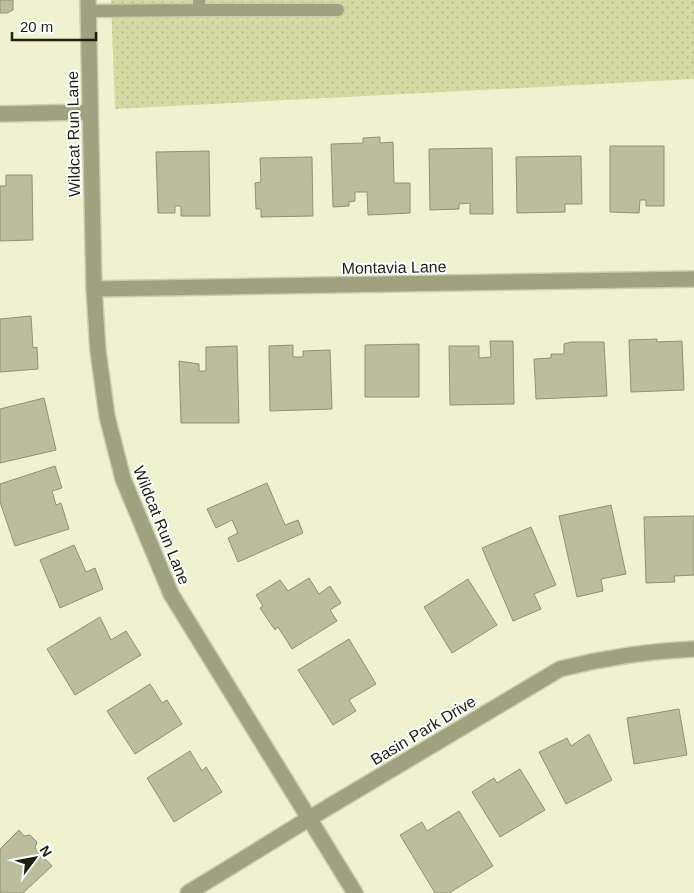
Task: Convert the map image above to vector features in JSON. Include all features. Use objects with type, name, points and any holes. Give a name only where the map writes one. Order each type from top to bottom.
[{"type":"street","name":"Wildcat Run Lane","points":[[88,5],[94,289],[98,351],[107,416],[123,479],[144,534],[171,594],[356,893]]},
{"type":"street","points":[[0,114],[90,112]]},
{"type":"street","name":"Montavia Lane","points":[[94,289],[694,279]]},
{"type":"street","name":"Basin Park Drive","points":[[188,893],[310,818],[560,670],[604,657],[648,651],[694,649]]},
{"type":"lane","points":[[88,5],[199,5],[338,10]]},
{"type":"green space","points":[[111,0],[694,0],[694,79],[115,109]]},
{"type":"building","points":[[0,0],[13,0],[13,10],[7,13],[0,13]]},
{"type":"building","points":[[380,137],[380,143],[393,142],[394,183],[410,183],[410,213],[368,215],[367,192],[355,192],[355,201],[349,202],[349,206],[333,207],[331,144],[363,143],[363,138]]},
{"type":"building","points":[[610,146],[664,146],[664,206],[646,206],[646,200],[640,200],[639,213],[610,212]]},
{"type":"building","points":[[492,148],[493,214],[470,214],[470,203],[459,204],[459,209],[430,210],[429,149]]},
{"type":"building","points":[[209,151],[210,216],[181,216],[181,206],[175,206],[175,213],[158,213],[156,152]]},
{"type":"building","points":[[581,156],[582,204],[565,204],[565,212],[517,213],[516,157]]},
{"type":"building","points":[[312,157],[313,216],[261,217],[261,209],[256,209],[255,183],[261,182],[260,158]]},
{"type":"building","points":[[6,175],[32,175],[33,240],[0,241],[0,186],[6,186]]},
{"type":"building","points":[[31,316],[33,348],[37,347],[38,369],[0,372],[0,319]]},
{"type":"building","points":[[657,339],[657,342],[682,341],[684,390],[631,392],[629,340]]},
{"type":"building","points":[[490,341],[513,341],[514,404],[450,405],[449,346],[479,346],[479,358],[491,357]]},
{"type":"building","points":[[571,342],[604,342],[607,396],[536,399],[534,359],[551,358],[551,354],[564,354],[564,344]]},
{"type":"building","points":[[419,344],[419,397],[365,397],[365,345]]},
{"type":"building","points":[[293,345],[293,357],[303,357],[303,351],[330,350],[332,409],[270,411],[269,346]]},
{"type":"building","points":[[237,346],[239,423],[181,423],[179,361],[199,364],[199,371],[206,371],[206,347]]},
{"type":"building","points":[[44,398],[56,450],[0,463],[0,409]]},
{"type":"building","points":[[55,466],[62,488],[52,491],[56,505],[61,503],[69,529],[15,546],[0,502],[0,484]]},
{"type":"building","points":[[267,483],[285,525],[298,520],[303,533],[238,562],[228,538],[238,533],[232,520],[216,528],[207,509]]},
{"type":"building","points":[[611,505],[626,574],[601,579],[603,591],[577,597],[559,516]]},
{"type":"building","points":[[694,516],[694,575],[674,576],[675,582],[646,583],[644,517]]},
{"type":"building","points":[[531,527],[556,585],[534,594],[541,609],[513,621],[482,548]]},
{"type":"building","points":[[74,545],[86,572],[95,568],[103,589],[60,608],[40,560]]},
{"type":"building","points":[[309,578],[319,594],[330,586],[341,603],[330,610],[337,621],[292,649],[278,627],[275,630],[260,608],[263,606],[256,595],[280,580],[288,591]]},
{"type":"building","points":[[468,579],[497,625],[452,653],[424,607]]},
{"type":"building","points":[[100,617],[111,640],[126,631],[141,655],[75,695],[47,649]]},
{"type":"building","points":[[349,639],[376,684],[349,700],[356,711],[333,725],[298,670]]},
{"type":"building","points":[[150,684],[162,703],[167,700],[182,724],[135,754],[107,711]]},
{"type":"building","points":[[679,709],[687,755],[634,764],[627,718]]},
{"type":"building","points":[[589,734],[612,780],[566,804],[539,752],[567,738],[571,746]]},
{"type":"building","points":[[190,751],[202,771],[206,767],[222,792],[174,822],[147,778]]},
{"type":"building","points":[[520,769],[545,810],[500,837],[472,792],[494,778],[497,783]]},
{"type":"building","points":[[459,811],[493,866],[449,893],[435,893],[400,835],[422,822],[427,831]]},
{"type":"building","points":[[19,830],[24,836],[30,835],[37,842],[35,848],[52,866],[23,893],[0,893],[0,849]]}]
